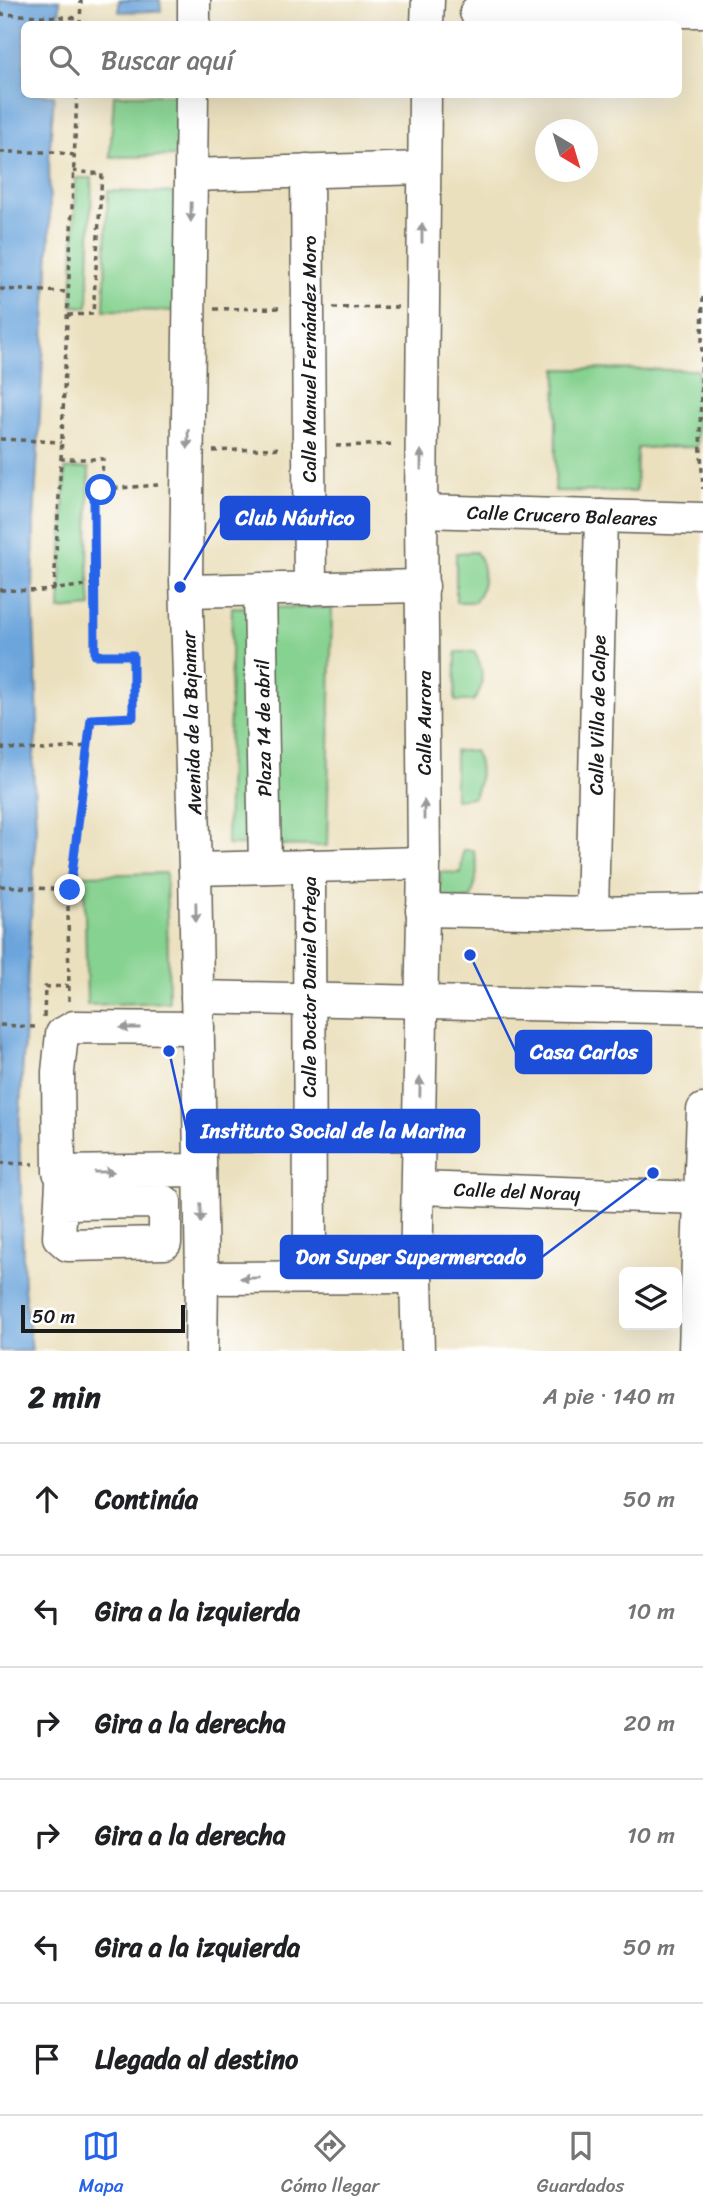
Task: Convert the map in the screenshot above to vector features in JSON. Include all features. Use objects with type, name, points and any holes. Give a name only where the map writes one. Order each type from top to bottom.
[{"type":"street","points":[[194,0],[194,21]]},
{"type":"street","points":[[427,21],[428,0]]},
{"type":"street","points":[[476,12],[703,11]]},
{"type":"street","name":"Avenida de la Bajamar","points":[[192,98],[187,591],[184,650],[195,869],[201,1351]]},
{"type":"street","name":"Calle Aurora","points":[[418,1351],[416,1277],[424,863],[421,511],[425,98]]},
{"type":"street","points":[[191,175],[423,168]]},
{"type":"street","name":"Calle Manuel Fernández Moro","points":[[307,171],[310,589]]},
{"type":"street","name":"Calle Crucero Baleares","points":[[421,511],[703,519]]},
{"type":"street","name":"Calle Villa de Calpe","points":[[592,913],[601,516]]},
{"type":"street","points":[[187,591],[423,586]]},
{"type":"street","name":"Plaza 14 de abril","points":[[260,589],[265,867]]},
{"type":"street","points":[[195,869],[424,863]]},
{"type":"street","name":"Calle Doctor Daniel Ortega","points":[[309,866],[310,1277]]},
{"type":"street","points":[[422,910],[703,912]]},
{"type":"street","points":[[197,997],[703,1008]]},
{"type":"street","points":[[198,1028],[62,1020],[58,1072],[59,1172],[200,1170]]},
{"type":"street","points":[[695,1351],[703,1110]]},
{"type":"street","points":[[200,1136],[420,1134]]},
{"type":"street","points":[[61,1203],[62,1182],[66,1172]]},
{"type":"street","name":"Calle del Noray","points":[[419,1188],[700,1198]]},
{"type":"street","points":[[202,1278],[416,1277]]},
{"type":"path","points":[[0,14],[80,18],[81,0]]},
{"type":"path","points":[[54,590],[77,98]]},
{"type":"path","points":[[0,152],[54,152],[74,155]]},
{"type":"path","points":[[67,315],[93,314],[102,174],[73,171]]},
{"type":"path","points":[[0,289],[68,292]]},
{"type":"path","points":[[703,297],[700,434],[703,489]]},
{"type":"path","points":[[0,439],[62,443]]},
{"type":"path","points":[[61,459],[103,459],[101,490]]},
{"type":"path","points":[[0,1025],[62,1020],[68,904],[91,719],[133,717],[133,655],[95,655],[94,490],[158,485]]},
{"type":"path","points":[[0,590],[54,590],[95,584]]},
{"type":"path","points":[[0,748],[43,750],[87,746]]},
{"type":"path","points":[[0,886],[70,890]]},
{"type":"path","points":[[0,1163],[26,1164]]},
{"type":"green space","points":[[114,98],[178,98],[177,156],[110,157]]},
{"type":"green space","points":[[76,178],[92,178],[88,307],[72,306]]},
{"type":"green space","points":[[108,191],[177,193],[179,311],[104,310]]},
{"type":"green space","points":[[557,369],[698,370],[697,447],[637,448],[636,492],[555,491]]},
{"type":"green space","points":[[89,468],[88,564],[91,607],[60,610],[65,469]]},
{"type":"green space","points":[[476,552],[483,570],[481,590],[475,602],[456,602],[456,553]]},
{"type":"green space","points":[[232,607],[332,608],[327,846],[227,845]]},
{"type":"green space","points":[[456,652],[474,652],[480,664],[480,690],[473,701],[455,701]]},
{"type":"green space","points":[[455,751],[474,751],[477,757],[480,774],[474,797],[455,799]]},
{"type":"green space","points":[[463,850],[473,850],[477,869],[471,899],[440,899],[440,872],[461,873]]},
{"type":"green space","points":[[166,873],[169,1002],[87,1005],[84,875]]},
{"type":"water","points":[[0,0],[60,0],[59,21],[21,21],[21,98],[54,98],[49,160],[50,231],[34,521],[33,597],[38,722],[33,763],[36,829],[19,1130],[24,1288],[32,1351],[0,1351]]},
{"type":"water","points":[[119,0],[160,0],[161,11],[119,12]]},
{"type":"place","name":"Club Náutico","points":[[180,587]]},
{"type":"place","name":"Casa Carlos","points":[[470,955]]},
{"type":"place","name":"Instituto Social de la Marina","points":[[169,1051]]},
{"type":"place","name":"Don Super Supermercado","points":[[653,1173]]},
{"type":"route","points":[[70,890],[91,719],[133,717],[133,655],[95,655],[94,490],[101,490]]}]
